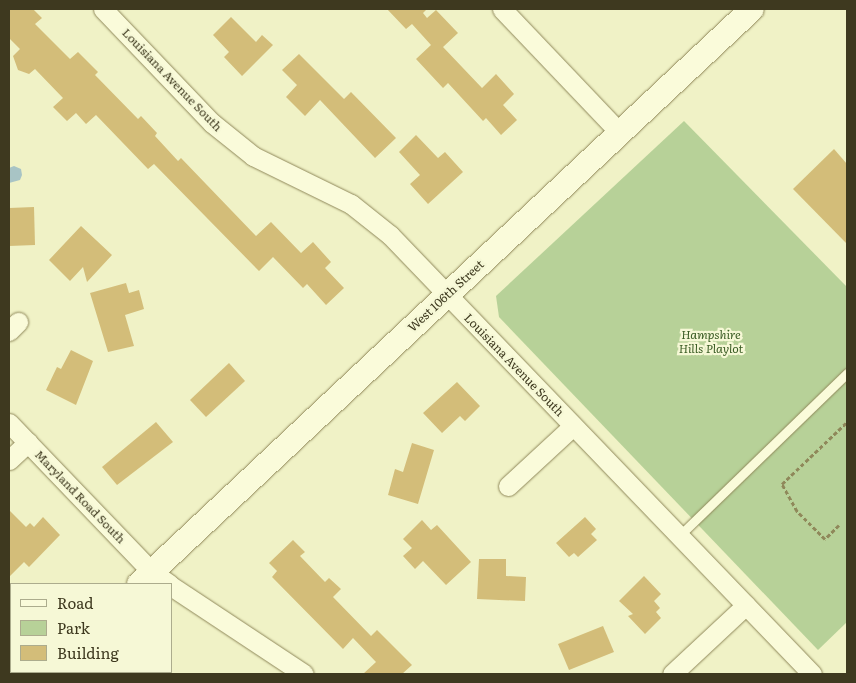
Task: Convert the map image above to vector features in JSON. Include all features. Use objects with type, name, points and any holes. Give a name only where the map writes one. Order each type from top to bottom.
[{"type":"street","name":"Louisiana Avenue South","points":[[103,9],[212,123],[253,156],[351,204],[390,236],[812,674]]},
{"type":"street","points":[[502,9],[620,133]]},
{"type":"street","name":"West 106th Street","points":[[158,582],[447,295],[752,9]]},
{"type":"street","name":"Maryland Road South","points":[[9,423],[158,582]]},
{"type":"street","points":[[508,486],[573,426]]},
{"type":"street","points":[[9,460],[28,442]]},
{"type":"street","name":"Maryland Road South","points":[[172,591],[300,673]]},
{"type":"street","points":[[672,674],[746,605]]},
{"type":"lane","points":[[679,536],[847,373]]},
{"type":"path","points":[[839,525],[824,539],[797,511],[782,484],[847,422]]},
{"type":"green space","name":"Hampshire Hills Playlot","points":[[684,121],[847,287],[847,622],[818,650],[499,317],[496,296]]},
{"type":"water","points":[[14,166],[21,169],[22,175],[20,180],[9,183],[9,168]]},
{"type":"building","points":[[9,9],[33,9],[42,18],[35,24],[70,59],[78,52],[98,72],[95,75],[138,119],[141,116],[157,133],[155,136],[178,161],[181,158],[256,236],[271,222],[301,253],[313,242],[331,262],[325,268],[344,288],[326,305],[307,284],[303,288],[273,257],[259,271],[154,164],[148,169],[96,115],[86,124],[76,113],[67,121],[53,107],[63,98],[35,69],[29,74],[18,70],[13,56],[20,49],[9,38]]},
{"type":"building","points":[[387,9],[427,9],[423,13],[427,18],[436,10],[458,33],[443,47],[482,88],[496,74],[514,94],[503,105],[517,120],[501,135],[486,118],[483,121],[448,83],[443,88],[416,59],[431,45],[412,24],[406,29]]},
{"type":"building","points":[[231,17],[256,42],[262,35],[273,45],[242,76],[224,57],[229,52],[213,35]]},
{"type":"building","points":[[299,54],[344,99],[351,92],[396,138],[375,158],[320,100],[305,116],[286,97],[297,85],[282,70]]},
{"type":"building","points":[[416,135],[438,158],[445,152],[463,172],[428,204],[410,184],[420,175],[399,152]]},
{"type":"building","points":[[834,149],[847,164],[847,244],[793,189]]},
{"type":"building","points":[[34,207],[35,245],[9,246],[9,208]]},
{"type":"building","points":[[81,226],[112,255],[87,282],[83,267],[70,281],[49,260]]},
{"type":"building","points":[[126,283],[129,293],[139,290],[144,309],[125,315],[134,346],[108,352],[90,293]]},
{"type":"building","points":[[71,350],[93,361],[76,405],[46,390],[57,367],[61,369]]},
{"type":"building","points":[[229,363],[245,381],[206,417],[190,400]]},
{"type":"building","points":[[457,382],[480,406],[465,421],[460,416],[442,433],[423,413]]},
{"type":"building","points":[[156,422],[173,442],[117,485],[102,467]]},
{"type":"building","points":[[412,443],[434,450],[418,504],[388,495],[395,469],[403,472]]},
{"type":"building","points":[[9,510],[26,527],[30,523],[34,527],[43,517],[60,535],[29,567],[24,562],[9,577]]},
{"type":"building","points":[[585,517],[596,529],[591,534],[597,540],[578,557],[574,553],[569,557],[556,543]]},
{"type":"building","points":[[422,520],[431,530],[437,525],[471,562],[446,585],[423,561],[415,569],[403,556],[412,548],[403,539]]},
{"type":"building","points":[[293,540],[305,552],[300,556],[325,582],[329,578],[341,589],[333,597],[371,636],[377,630],[412,665],[402,674],[363,674],[376,662],[353,638],[343,649],[272,577],[277,571],[269,563]]},
{"type":"building","points":[[479,559],[506,559],[506,576],[526,577],[525,601],[477,599]]},
{"type":"building","points":[[644,576],[661,594],[654,601],[660,608],[656,612],[661,618],[645,634],[628,616],[633,614],[619,601]]},
{"type":"building","points":[[603,626],[614,652],[569,670],[558,644]]}]
